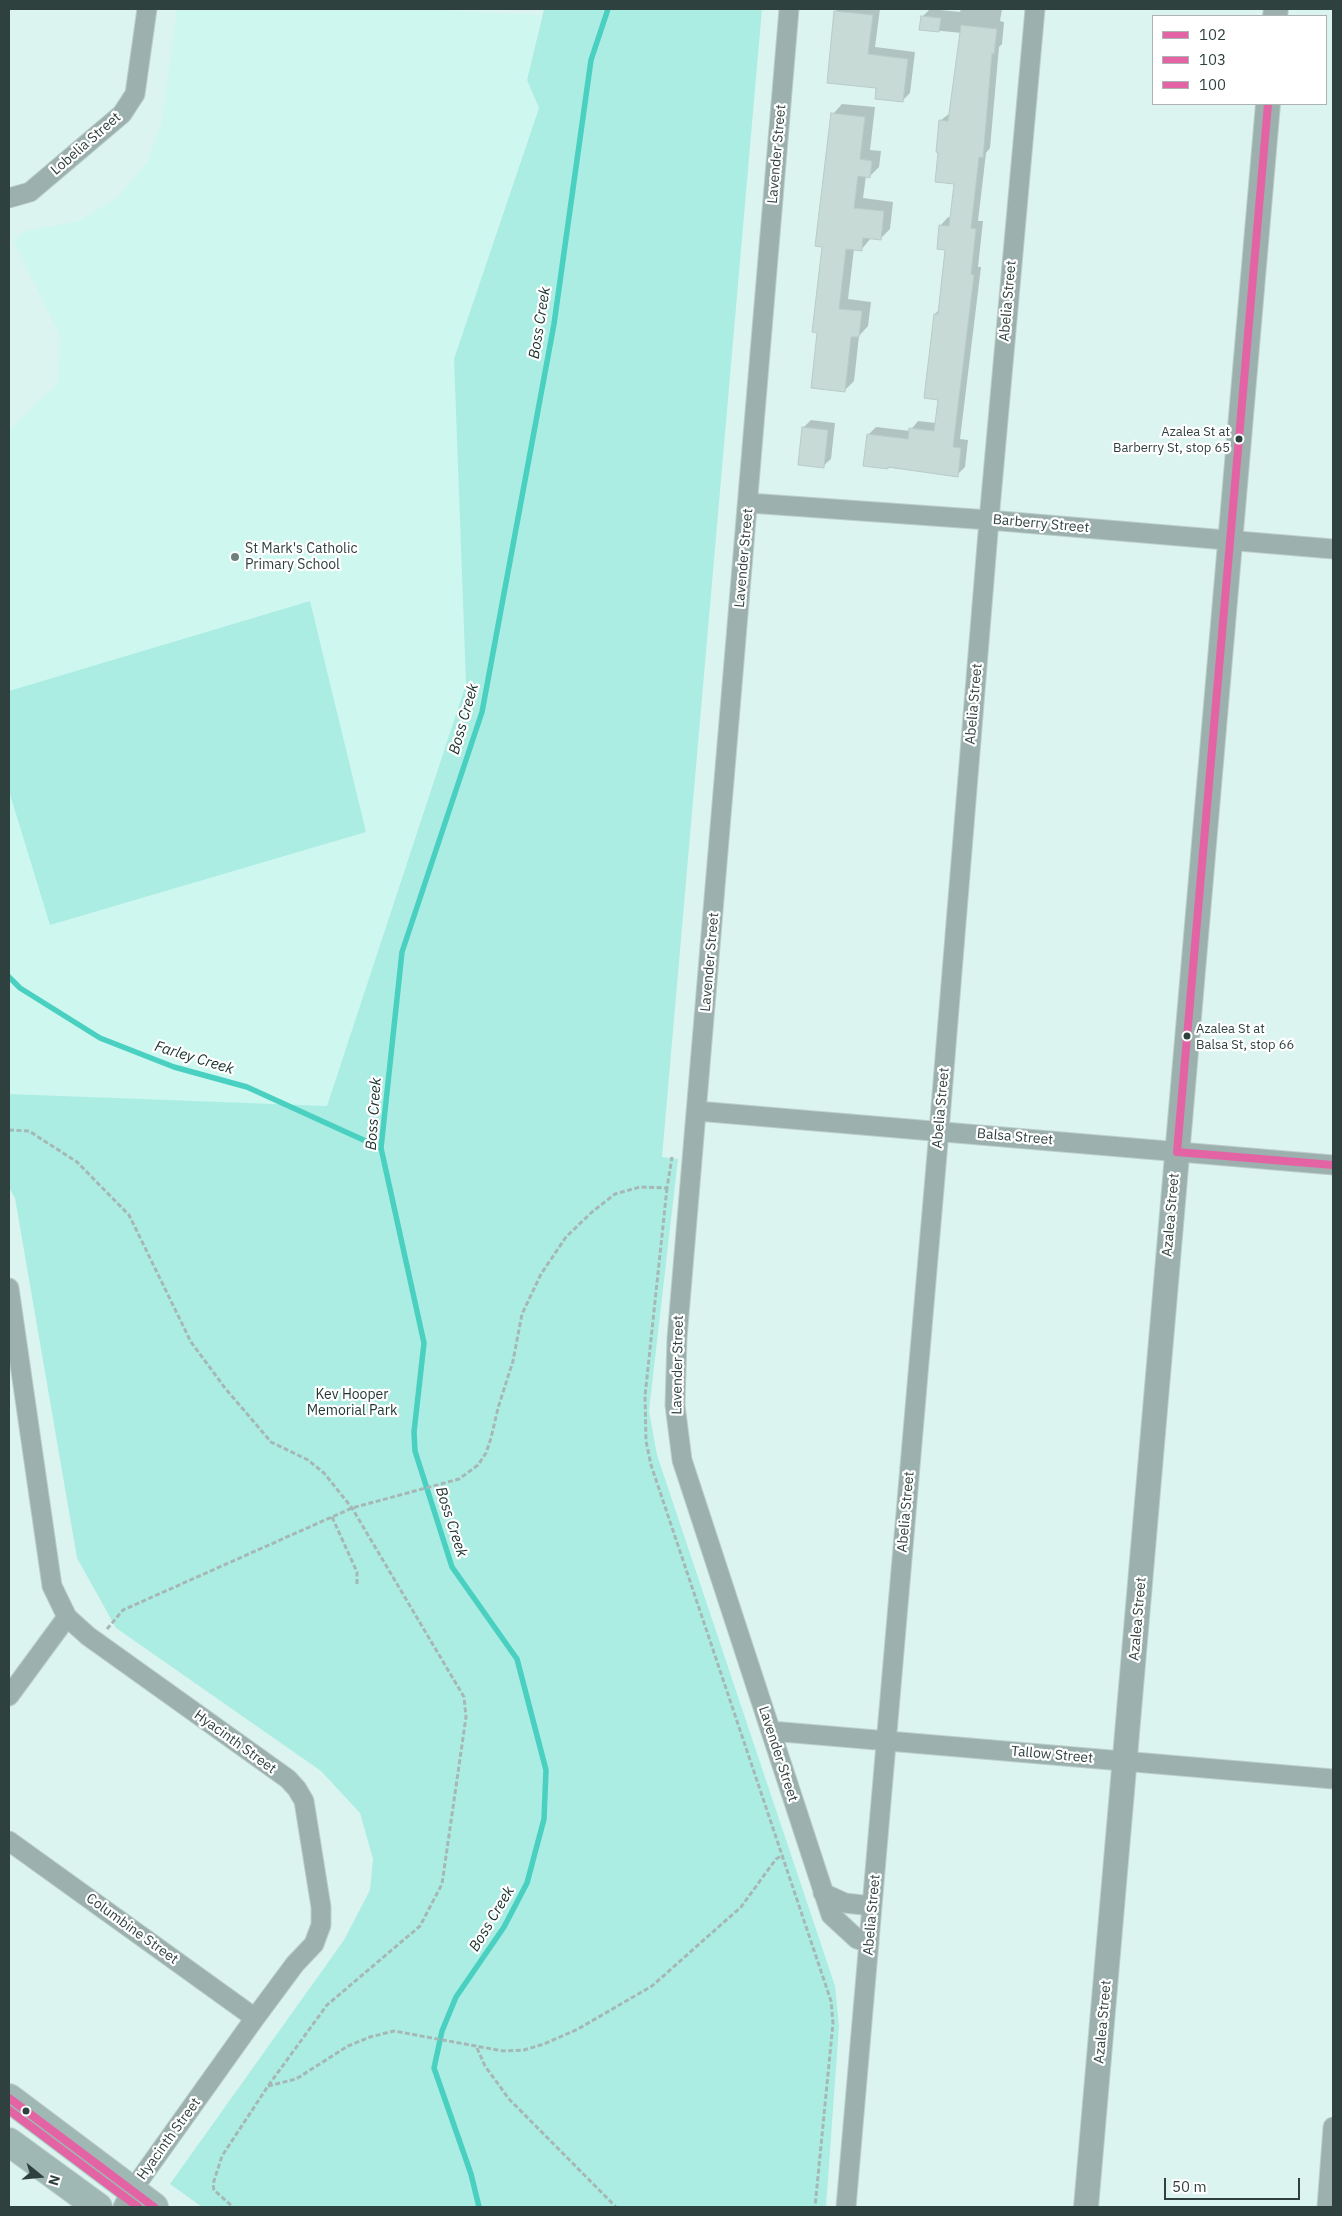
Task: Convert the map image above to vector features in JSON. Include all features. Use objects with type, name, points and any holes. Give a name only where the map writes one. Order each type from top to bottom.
[{"type":"main road","points":[[9,2098],[127,2199],[154,2207]]},
{"type":"main road","points":[[9,2142],[98,2207]]},
{"type":"street","name":"Lobelia Street","points":[[9,198],[30,192],[122,114],[135,94],[147,9]]},
{"type":"street","name":"Lavender Street","points":[[788,9],[677,1338],[675,1405],[682,1460],[823,1894],[831,1916],[857,1939],[869,1943]]},
{"type":"street","name":"Abelia Street","points":[[846,2207],[939,1131],[988,520],[1035,9]]},
{"type":"street","name":"Azalea Street","points":[[1086,2207],[1268,105]]},
{"type":"street","name":"Barberry Street","points":[[748,503],[988,520],[1333,550]]},
{"type":"street","name":"Balsa Street","points":[[697,1110],[1333,1165]]},
{"type":"street","name":"Hyacinth Street","points":[[9,1288],[52,1586],[67,1617],[96,1642],[288,1779],[297,1789],[304,1801],[321,1907],[321,1925],[314,1944],[295,1964],[255,2018],[127,2199]]},
{"type":"street","points":[[9,1696],[67,1617]]},
{"type":"street","name":"Tallow Street","points":[[771,1731],[1333,1779]]},
{"type":"street","name":"Columbine Street","points":[[9,1841],[255,2018]]},
{"type":"street","points":[[823,1894],[845,1902],[872,1906]]},
{"type":"street","points":[[1326,2207],[1333,2127]]},
{"type":"path","points":[[9,1130],[29,1131],[77,1162],[129,1215],[191,1342],[225,1388],[271,1442],[308,1460],[324,1473],[352,1508],[464,1697],[466,1717],[442,1884],[420,1926],[327,2005],[268,2086],[222,2156],[215,2174],[214,2190],[233,2207]]},
{"type":"path","points":[[674,1149],[667,1188],[645,1396],[646,1441],[651,1465],[831,2001],[833,2023],[815,2207]]},
{"type":"path","points":[[96,1642],[123,1610],[352,1508],[460,1479],[478,1466],[486,1453],[513,1361],[522,1314],[541,1274],[566,1237],[592,1212],[615,1194],[640,1187],[667,1188]]},
{"type":"path","points":[[332,1517],[358,1572],[358,1584]]},
{"type":"path","points":[[268,2086],[296,2079],[348,2046],[370,2037],[394,2032],[462,2042],[477,2048],[503,2051],[524,2050],[544,2044],[578,2029],[652,1986],[741,1907],[763,1880],[776,1859],[783,1855]]},
{"type":"path","points":[[477,2048],[485,2066],[509,2099],[616,2207]]},
{"type":"shaded area","name":"St Mark's Catholic Primary School","points":[[177,9],[421,9],[541,15],[527,80],[539,108],[454,359],[466,684],[327,1107],[9,1094],[9,430],[57,384],[61,337],[13,240],[26,231],[79,221],[118,197],[148,161],[162,121]]},
{"type":"green space","name":"Kev Hooper Memorial Park","points":[[544,9],[762,9],[662,1157],[678,1159],[649,1411],[657,1455],[835,1986],[839,2026],[826,2207],[202,2207],[170,2184],[344,1940],[370,1890],[373,1859],[360,1813],[321,1771],[116,1628],[77,1558],[15,1198],[9,1188],[9,1094],[327,1106],[466,684],[454,359],[539,108],[527,80]]},
{"type":"green space","points":[[310,601],[366,832],[50,925],[9,791],[9,691]]},
{"type":"building","points":[[834,11],[873,15],[868,54],[908,59],[903,102],[875,99],[876,88],[827,83]]},
{"type":"building","points":[[921,16],[941,18],[939,32],[919,30]]},
{"type":"building","points":[[961,25],[997,29],[994,54],[992,53],[983,158],[979,157],[971,228],[976,229],[971,274],[974,275],[953,447],[961,448],[958,477],[888,467],[888,469],[863,466],[867,434],[908,439],[909,428],[934,431],[938,400],[924,398],[934,314],[938,314],[945,250],[937,249],[939,225],[949,226],[954,184],[935,182],[938,153],[936,152],[939,120],[948,121]]},
{"type":"building","points":[[831,113],[865,117],[860,159],[872,161],[870,178],[858,176],[854,208],[884,211],[881,240],[863,238],[862,251],[846,249],[839,309],[862,311],[859,337],[851,337],[845,392],[811,388],[817,333],[812,332],[822,247],[815,246]]},
{"type":"building","points":[[802,427],[828,430],[824,468],[798,465]]},
{"type":"waterway","name":"Boss Creek","points":[[479,2207],[471,2174],[434,2068],[442,2031],[456,1997],[504,1927],[527,1883],[544,1819],[546,1770],[517,1659],[452,1567],[415,1451],[414,1432],[424,1343],[381,1148],[402,952],[482,712],[554,324],[591,60],[608,9]]},
{"type":"waterway","name":"Farley Creek","points":[[9,977],[20,988],[100,1038],[174,1067],[247,1087],[381,1148]]},
{"type":"transit line","name":"102","points":[[1177,1152],[1268,105]]},
{"type":"transit line","name":"102","points":[[1177,1152],[1333,1165]]},
{"type":"transit line","name":"103","points":[[9,2098],[154,2207]]},
{"type":"transit line","name":"100","points":[[9,2110],[138,2207]]},
{"type":"place","name":"Azalea St at Barberry St, stop 65","points":[[1239,439]]},
{"type":"place","name":"St Mark's Catholic Primary School","points":[[235,557]]},
{"type":"place","name":"Azalea St at Balsa St, stop 66","points":[[1187,1036]]}]
